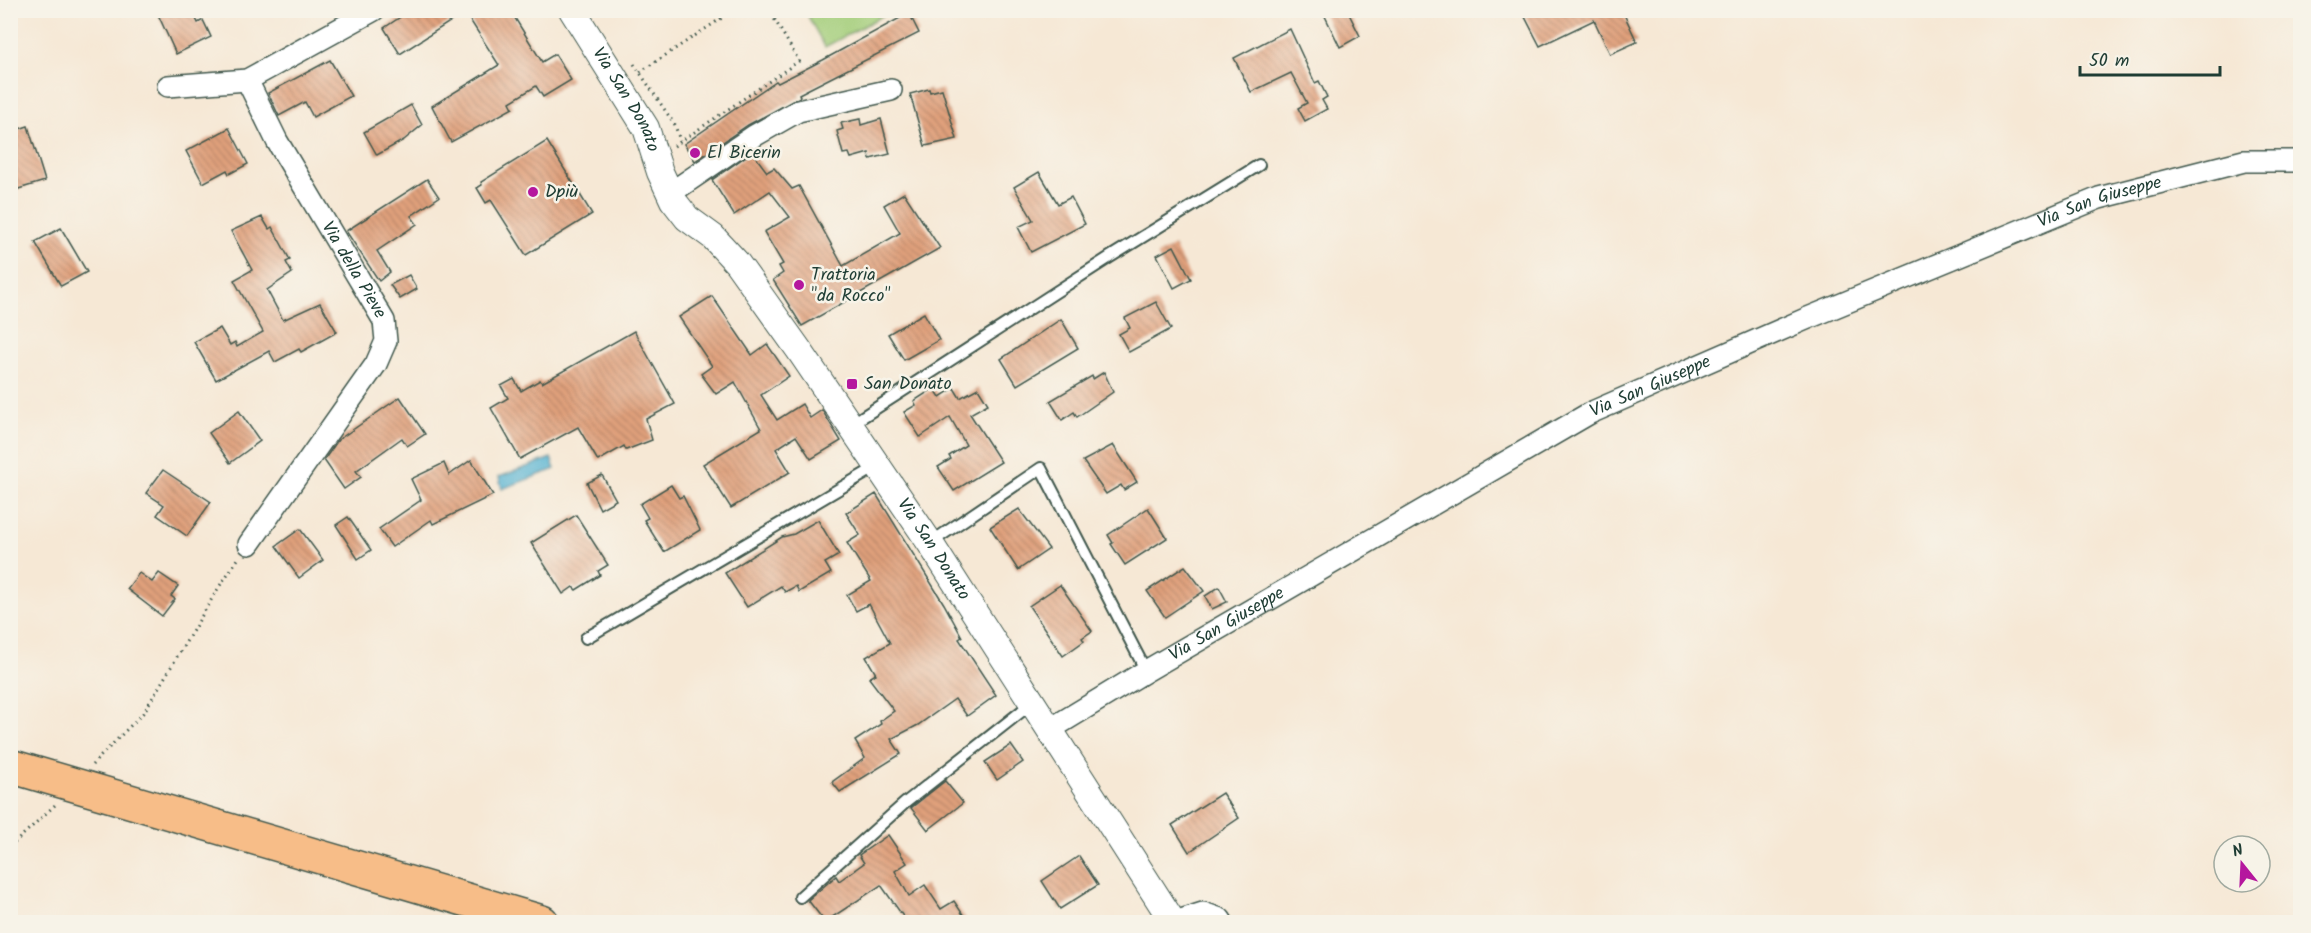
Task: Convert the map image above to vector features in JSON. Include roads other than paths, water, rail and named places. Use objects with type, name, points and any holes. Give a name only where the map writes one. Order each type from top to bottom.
[{"type":"main road","points":[[10,766],[484,912],[542,922]]},
{"type":"street","name":"Via San Donato","points":[[572,10],[646,128],[669,194],[687,218],[713,237],[737,263],[850,425],[930,543],[1174,922]]},
{"type":"street","points":[[168,86],[247,80],[365,13]]},
{"type":"street","name":"Via della Pieve","points":[[247,80],[277,141],[384,321],[386,341],[376,364],[249,544]]},
{"type":"street","points":[[669,194],[754,136],[798,111],[891,90]]},
{"type":"street","name":"Via San Giuseppe","points":[[1049,730],[1590,412],[1808,318],[2099,198],[2244,161],[2301,161]]},
{"type":"street","points":[[1174,922],[1203,913],[1220,919],[1222,922]]},
{"type":"lane","points":[[850,425],[1110,257],[1259,165]]},
{"type":"lane","points":[[586,638],[878,466]]},
{"type":"lane","points":[[930,543],[1041,468],[1146,671]]},
{"type":"lane","points":[[800,897],[905,803],[1032,703]]},
{"type":"water","points":[[551,458],[555,469],[502,489],[499,477]]},
{"type":"place","name":"El Bicerin","points":[[695,153]]},
{"type":"place","name":"Dpiù","points":[[533,192]]},
{"type":"place","name":"Trattoria \"da Rocco\"","points":[[799,285]]},
{"type":"place","name":"San Donato","points":[[852,384]]}]
